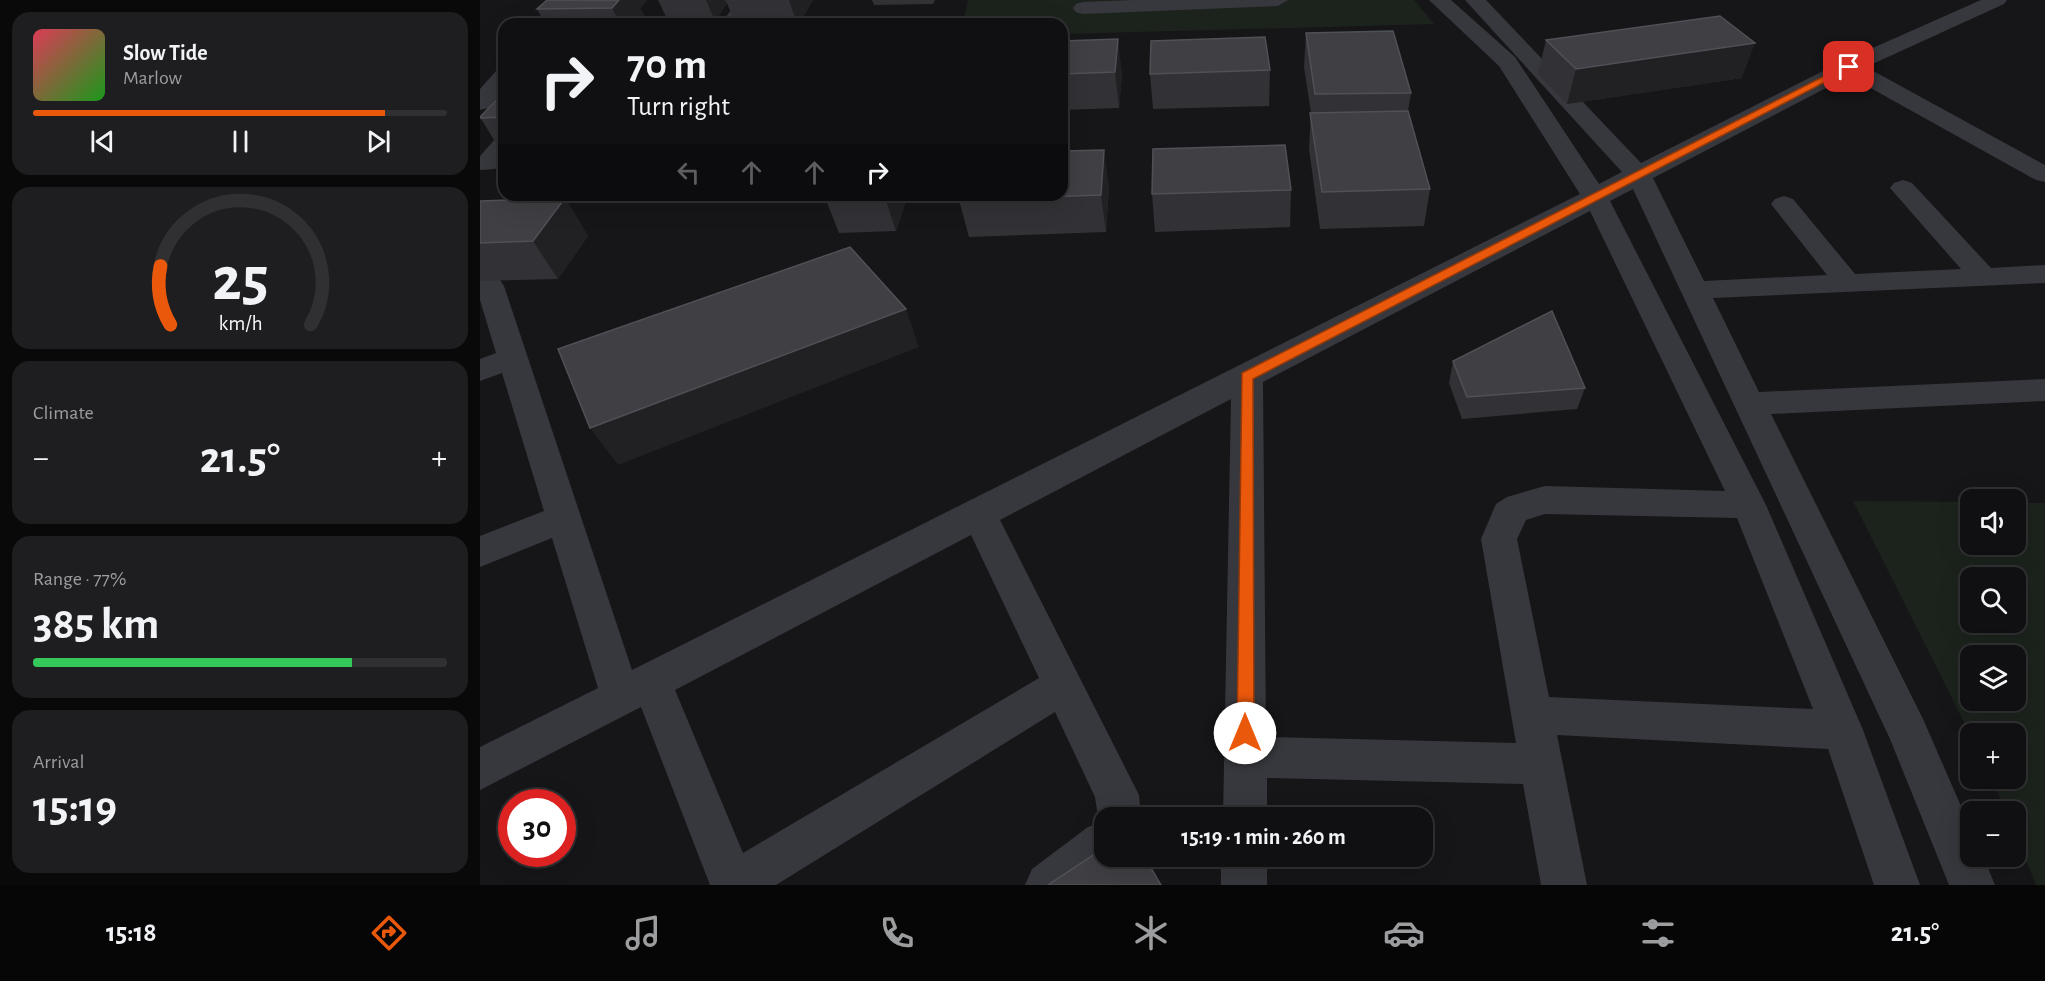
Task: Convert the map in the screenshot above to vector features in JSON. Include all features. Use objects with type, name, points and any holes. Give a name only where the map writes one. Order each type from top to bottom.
[{"type":"street","points":[[735,18],[748,0]]},
{"type":"street","points":[[1083,8],[1278,0]]},
{"type":"street","points":[[1439,0],[1507,62],[1596,198],[1749,505],[1842,730],[1896,885]]},
{"type":"street","points":[[480,769],[1639,176],[1849,67],[1948,11],[1997,0]]},
{"type":"street","points":[[1485,2],[1639,176],[1908,733],[1972,885]]},
{"type":"street","points":[[1849,67],[2045,175]]},
{"type":"street","points":[[480,103],[498,83]]},
{"type":"street","points":[[491,170],[498,155]]},
{"type":"street","points":[[1903,188],[1984,277]]},
{"type":"street","points":[[1785,204],[1848,283]]},
{"type":"street","points":[[1694,290],[2045,274]]},
{"type":"street","points":[[490,286],[564,518],[636,689],[733,885],[1063,685]]},
{"type":"street","points":[[480,370],[513,358]]},
{"type":"street","points":[[1245,807],[1247,376]]},
{"type":"street","points":[[1748,404],[2045,390]]},
{"type":"street","points":[[1564,885],[1499,539],[1504,517],[1518,505],[1545,500],[1749,505]]},
{"type":"street","points":[[979,514],[1117,795],[1118,807]]},
{"type":"street","points":[[480,552],[564,518]]},
{"type":"street","points":[[1532,715],[1842,730]]},
{"type":"street","points":[[1245,757],[1541,764]]},
{"type":"street","points":[[1048,885],[1094,850]]},
{"type":"street","points":[[1244,867],[1244,885]]},
{"type":"shaded area","points":[[968,0],[1414,0],[1434,24],[1068,34],[1068,18],[964,18]]},
{"type":"shaded area","points":[[1853,501],[1960,502],[1960,555],[2026,555],[2026,503],[2045,503],[2045,885],[2036,885],[2026,860],[2026,801],[2002,801],[1996,789],[2026,789],[2026,723],[1964,723]]},
{"type":"building","points":[[547,0],[619,0],[612,8],[537,9]]},
{"type":"building","points":[[1720,16],[1755,43],[1576,69],[1546,40]]},
{"type":"building","points":[[1393,31],[1411,93],[1315,94],[1306,33]]},
{"type":"building","points":[[1265,37],[1270,70],[1150,74],[1151,41]]},
{"type":"building","points":[[1118,39],[1115,72],[1068,74],[1068,41]]},
{"type":"building","points":[[498,98],[498,117],[480,117]]},
{"type":"building","points":[[1408,111],[1430,189],[1322,192],[1310,113]]},
{"type":"building","points":[[1285,145],[1291,190],[1152,194],[1153,149]]},
{"type":"building","points":[[1104,150],[1101,195],[1068,196],[1068,151]]},
{"type":"building","points":[[480,201],[563,201],[533,241],[480,243]]},
{"type":"building","points":[[850,247],[906,309],[590,428],[558,349]]},
{"type":"building","points":[[1552,311],[1585,388],[1467,397],[1453,361]]},
{"type":"building","points":[[1094,855],[1094,867],[1150,867],[1161,885],[1048,885]]},
{"type":"route","points":[[1245,733],[1247,376],[1849,67]]}]
